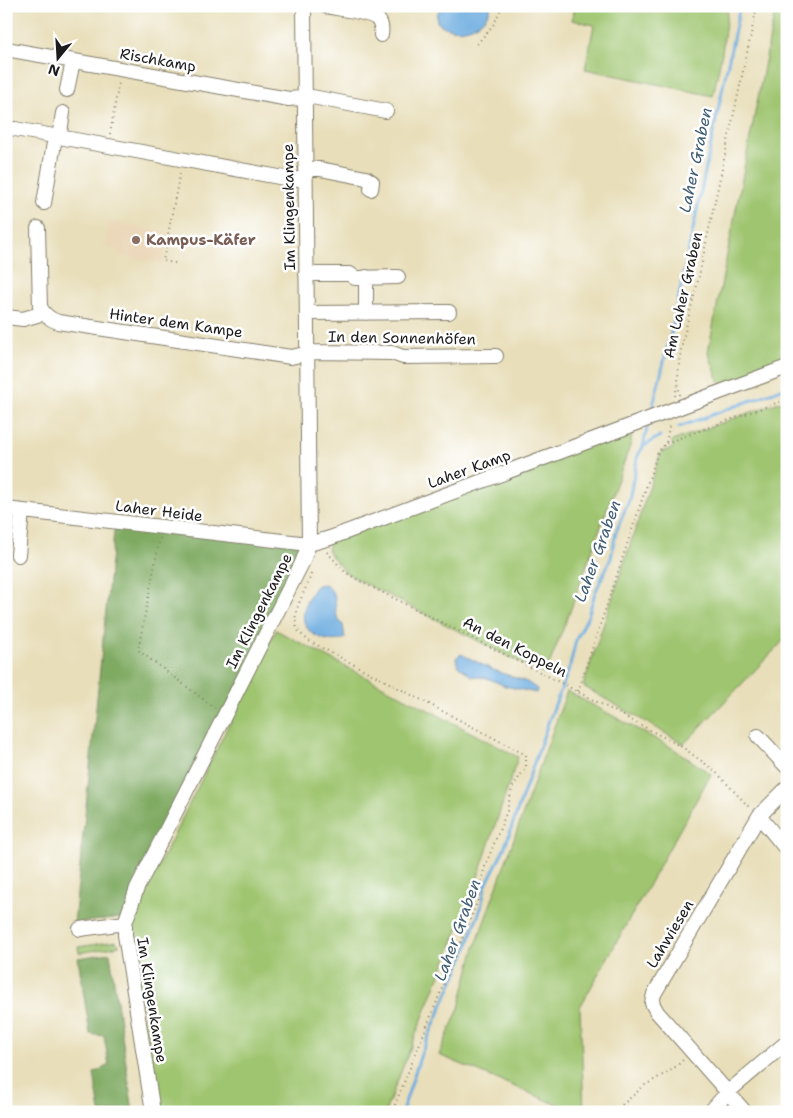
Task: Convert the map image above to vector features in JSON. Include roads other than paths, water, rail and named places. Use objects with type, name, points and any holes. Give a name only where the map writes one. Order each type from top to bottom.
[{"type":"street","name":"Im Klingenkampe","points":[[153,1112],[125,935],[125,923],[137,888],[302,563],[309,544],[304,6]]},
{"type":"street","points":[[325,6],[372,11],[379,20],[382,28],[381,35]]},
{"type":"street","name":"Rischkamp","points":[[6,49],[289,99],[312,97],[386,111]]},
{"type":"street","points":[[67,90],[72,61]]},
{"type":"street","points":[[44,203],[63,113]]},
{"type":"street","points":[[14,129],[290,179],[305,174],[366,178],[372,182],[371,189]]},
{"type":"street","points":[[6,317],[23,319],[44,314],[39,299],[38,228]]},
{"type":"street","points":[[306,274],[350,274],[355,278],[398,277]]},
{"type":"street","points":[[366,277],[366,313]]},
{"type":"street","points":[[307,313],[449,312]]},
{"type":"street","name":"Hinter dem Kampe","points":[[44,314],[58,322],[291,357],[307,354]]},
{"type":"street","name":"In den Sonnenhöfen","points":[[307,354],[314,352],[392,353],[403,357],[496,356]]},
{"type":"street","name":"Laher Kamp","points":[[309,544],[330,538],[787,367]]},
{"type":"street","name":"Laher Heide","points":[[6,509],[309,544]]},
{"type":"street","points":[[18,555],[22,511]]},
{"type":"street","points":[[758,736],[787,767]]},
{"type":"street","name":"Lahwiesen","points":[[745,1112],[656,1012],[652,1003],[654,994],[759,816],[787,788]]},
{"type":"street","points":[[759,816],[787,850]]},
{"type":"street","points":[[80,929],[125,923]]},
{"type":"street","points":[[710,1112],[728,1092],[787,1042]]},
{"type":"water","points":[[491,6],[488,14],[482,20],[468,28],[452,29],[444,27],[437,22],[437,13],[443,7]]},
{"type":"water","points":[[325,584],[334,595],[337,615],[343,625],[345,638],[339,640],[330,640],[314,635],[305,624],[305,606],[310,594],[317,585]]},
{"type":"water","points":[[461,654],[491,669],[527,682],[537,689],[536,693],[505,686],[487,678],[472,676],[458,666],[456,658]]},
{"type":"waterway","name":"Laher Graben","points":[[651,414],[672,329],[740,6]]},
{"type":"waterway","points":[[679,427],[787,387]]},
{"type":"waterway","name":"Laher Graben","points":[[402,1112],[421,1054],[467,949],[481,908],[485,887],[504,849],[570,666],[576,640],[588,616],[595,593],[611,558],[616,532],[629,500],[638,455],[643,447],[648,424]]},
{"type":"waterway","points":[[644,446],[660,436]]},
{"type":"place","name":"Kampus-Käfer","points":[[136,240]]}]
